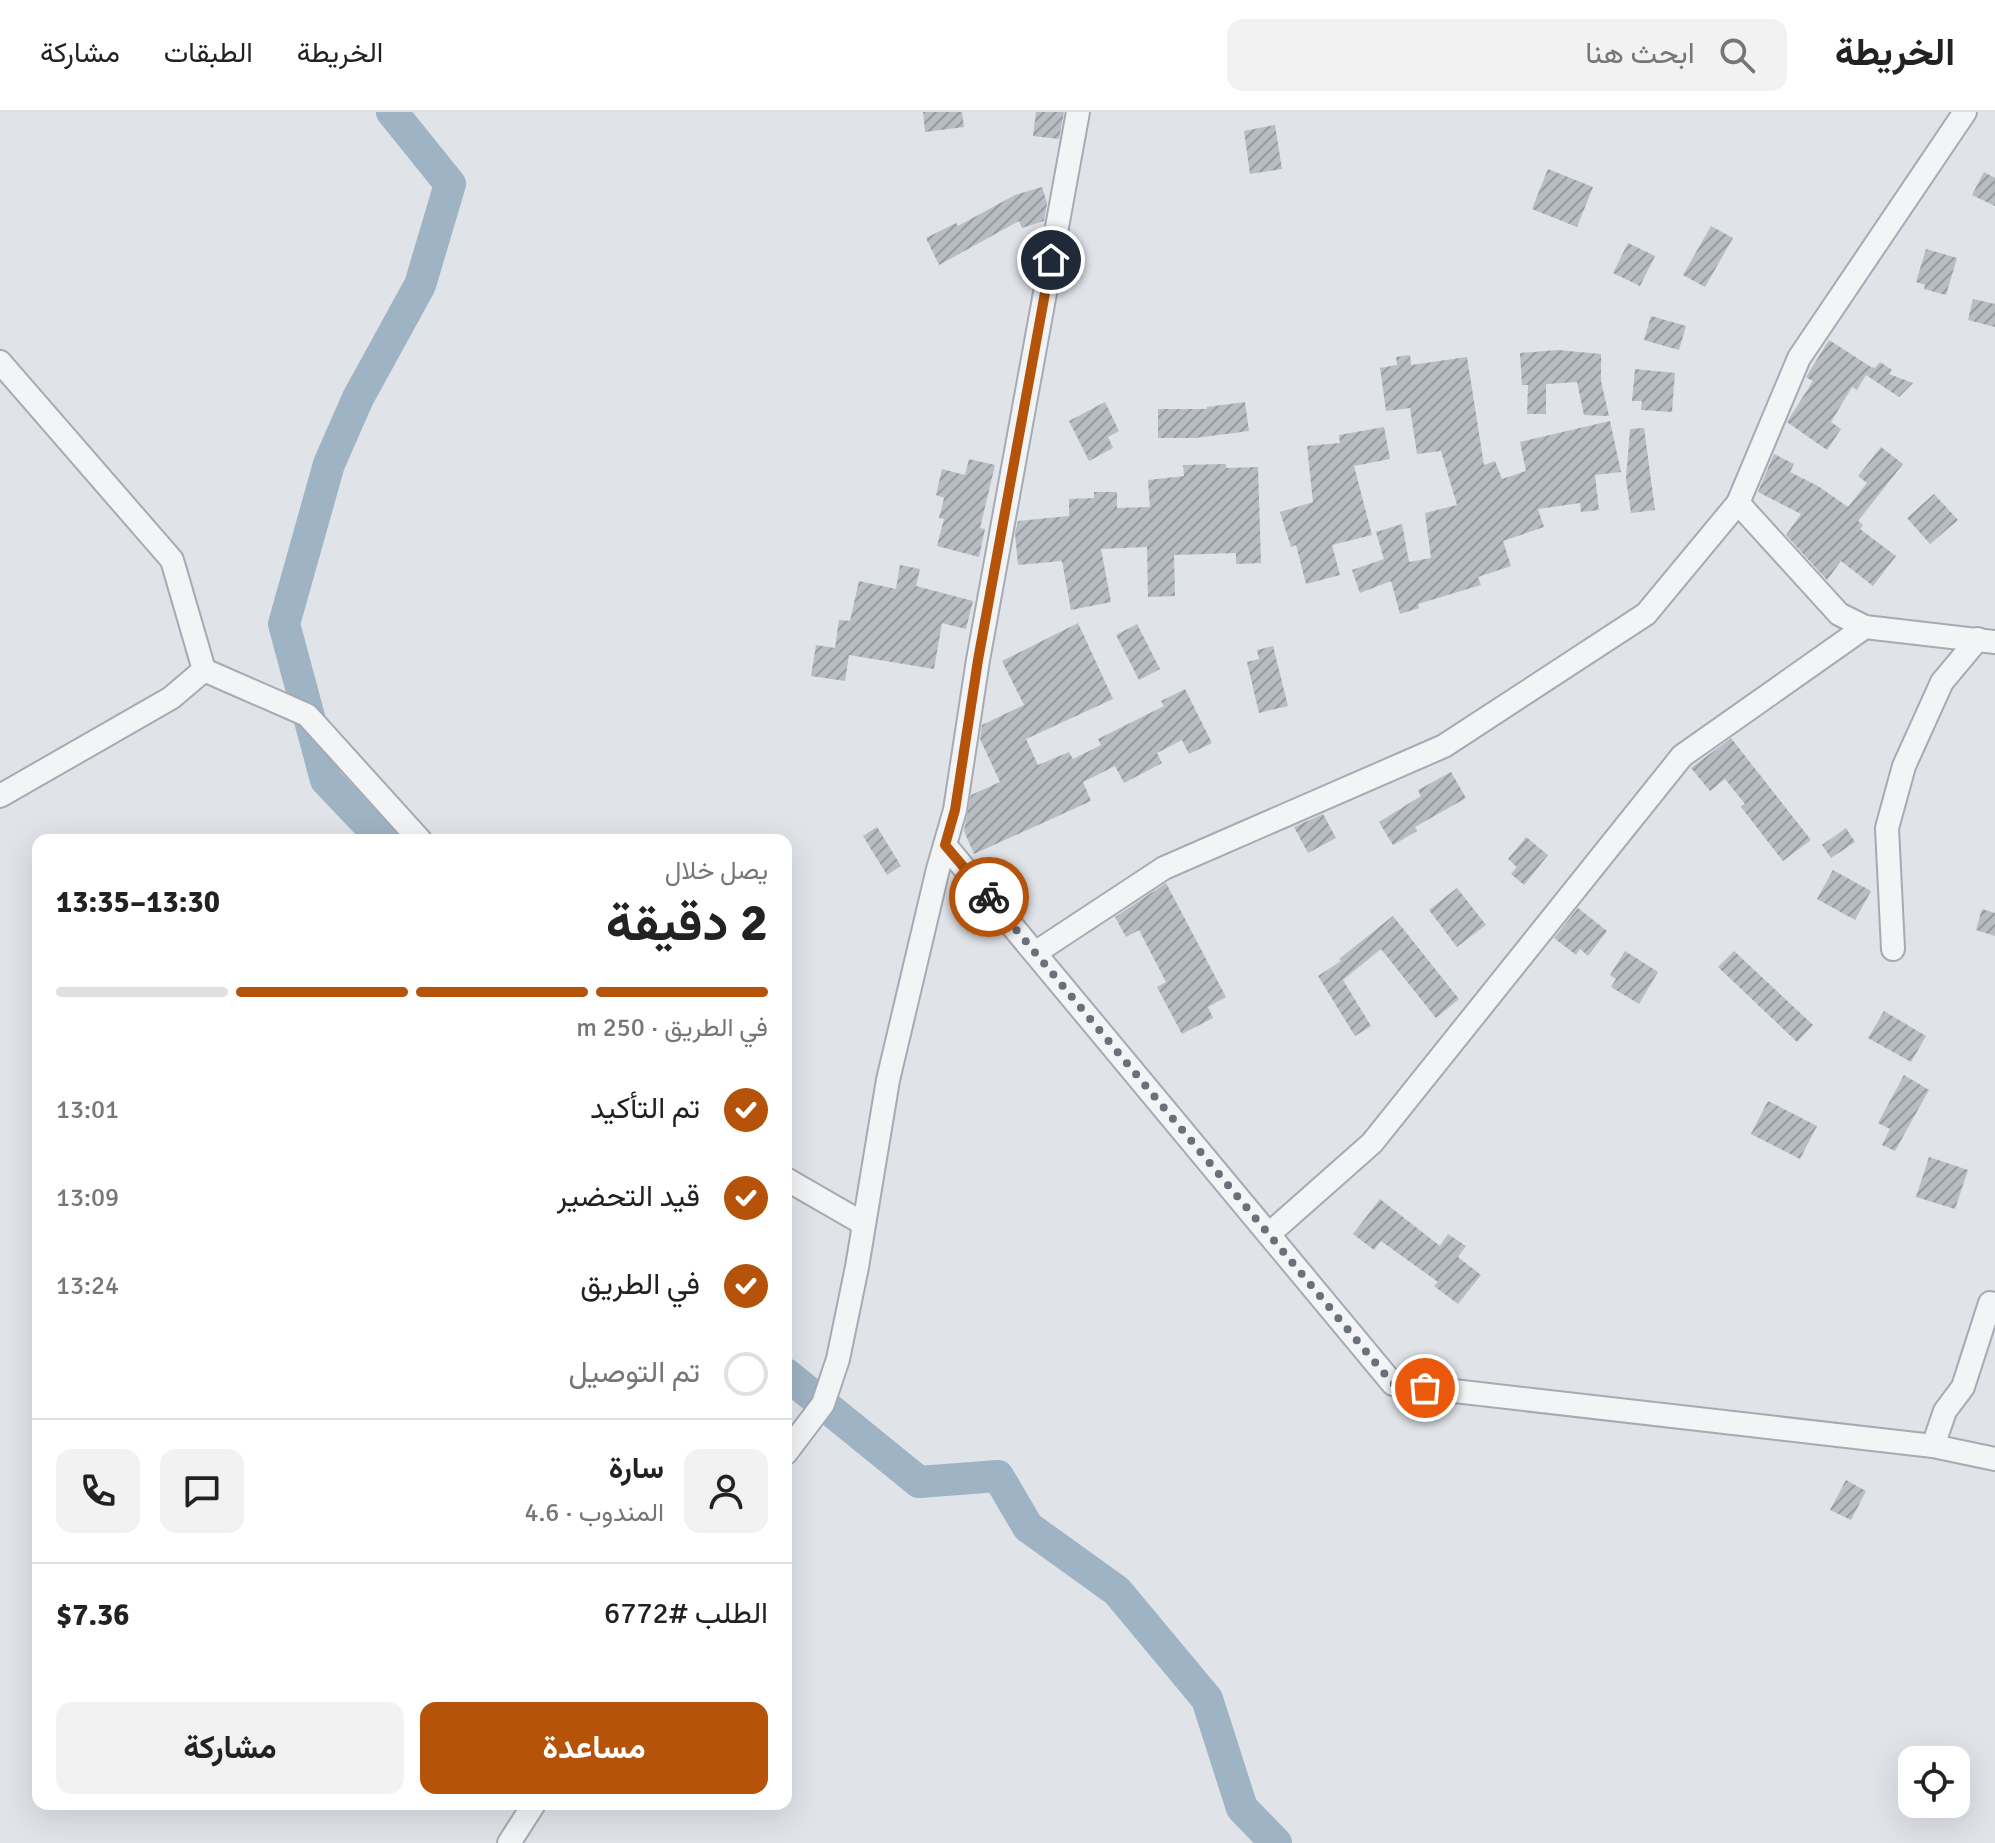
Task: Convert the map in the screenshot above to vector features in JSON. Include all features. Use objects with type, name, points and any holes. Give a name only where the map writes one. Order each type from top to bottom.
[{"type":"street","points":[[792,1445],[823,1404],[838,1359],[888,1080],[955,810],[978,660],[1078,112]]},
{"type":"street","points":[[1035,953],[1164,868],[1444,746],[1646,614],[1738,503],[1799,358],[1965,112]]},
{"type":"street","points":[[0,362],[172,560],[204,670]]},
{"type":"street","points":[[1738,503],[1839,614],[1865,627],[1986,640]]},
{"type":"street","points":[[1269,1234],[1380,1134],[1682,756],[1865,627]]},
{"type":"street","points":[[1893,949],[1887,828],[1904,766],[1942,682],[1986,640]]},
{"type":"street","points":[[0,796],[171,698],[204,670]]},
{"type":"street","points":[[204,670],[307,715],[415,834]]},
{"type":"street","points":[[945,845],[1393,1384],[1933,1446],[1995,1459]]},
{"type":"street","points":[[792,1182],[864,1224]]},
{"type":"street","points":[[1933,1446],[1945,1411],[1963,1387],[1990,1303]]},
{"type":"street","points":[[509,1843],[530,1810]]},
{"type":"building","points":[[923,112],[962,112],[964,127],[925,132]]},
{"type":"building","points":[[1036,112],[1064,112],[1059,139],[1033,136]]},
{"type":"building","points":[[1275,125],[1282,169],[1250,174],[1244,131]]},
{"type":"building","points":[[1548,169],[1593,187],[1577,227],[1532,209]]},
{"type":"building","points":[[1984,172],[1995,178],[1995,206],[1972,195]]},
{"type":"building","points":[[1042,187],[1047,203],[1044,221],[1022,228],[1019,221],[939,265],[926,238],[956,223],[958,226],[1015,195]]},
{"type":"building","points":[[1711,226],[1733,238],[1705,287],[1683,275]]},
{"type":"building","points":[[1628,243],[1655,256],[1640,286],[1613,273]]},
{"type":"building","points":[[1926,249],[1957,258],[1946,295],[1924,289],[1925,285],[1916,282]]},
{"type":"building","points":[[1973,299],[1995,304],[1995,327],[1968,320]]},
{"type":"building","points":[[1651,316],[1686,326],[1679,350],[1644,340]]},
{"type":"building","points":[[1829,340],[1871,367],[1875,368],[1880,362],[1892,370],[1889,374],[1913,383],[1899,397],[1866,375],[1857,390],[1852,387],[1831,422],[1841,429],[1827,450],[1787,422],[1813,381],[1806,377]]},
{"type":"building","points":[[1558,350],[1601,354],[1601,381],[1609,416],[1584,415],[1577,382],[1546,384],[1546,414],[1527,414],[1528,385],[1522,385],[1520,353]]},
{"type":"building","points":[[1410,355],[1411,365],[1467,357],[1484,465],[1495,461],[1502,479],[1526,471],[1520,442],[1610,421],[1621,472],[1595,475],[1599,510],[1581,512],[1580,503],[1538,509],[1544,527],[1503,541],[1511,566],[1478,577],[1481,585],[1418,604],[1419,608],[1400,614],[1391,581],[1360,593],[1352,570],[1384,559],[1376,532],[1402,524],[1409,562],[1431,558],[1425,513],[1457,505],[1441,451],[1417,454],[1410,408],[1386,411],[1380,368],[1397,365],[1396,357]]},
{"type":"building","points":[[1635,369],[1675,373],[1672,412],[1641,410],[1642,401],[1632,401]]},
{"type":"building","points":[[1105,402],[1119,431],[1108,437],[1113,448],[1089,461],[1069,421]]},
{"type":"building","points":[[1245,402],[1249,431],[1195,438],[1158,438],[1158,409],[1207,409]]},
{"type":"building","points":[[1384,427],[1390,459],[1354,466],[1372,535],[1332,545],[1340,575],[1306,584],[1296,545],[1291,547],[1280,512],[1313,502],[1307,446],[1340,443],[1339,435]]},
{"type":"building","points":[[1644,428],[1655,510],[1631,513],[1626,479],[1630,429]]},
{"type":"building","points":[[1881,447],[1903,464],[1858,521],[1863,525],[1860,529],[1896,556],[1873,586],[1841,561],[1827,580],[1786,535],[1801,514],[1758,492],[1774,454],[1794,464],[1790,472],[1818,486],[1848,507],[1867,483],[1858,476]]},
{"type":"building","points":[[969,459],[995,465],[980,528],[985,529],[979,557],[937,546],[944,519],[939,518],[944,498],[936,495],[942,469],[965,475]]},
{"type":"building","points":[[1226,464],[1226,468],[1258,467],[1261,563],[1236,564],[1236,553],[1174,555],[1175,596],[1148,597],[1147,547],[1101,549],[1111,602],[1071,610],[1062,561],[1018,565],[1015,533],[1018,521],[1069,516],[1069,499],[1094,498],[1094,492],[1117,492],[1117,508],[1150,507],[1148,480],[1184,476],[1183,465]]},
{"type":"building","points":[[1934,494],[1958,520],[1930,544],[1907,518]]},
{"type":"building","points":[[900,565],[920,569],[916,586],[973,601],[966,629],[942,623],[934,669],[849,655],[845,681],[811,676],[816,645],[835,648],[839,620],[850,621],[859,581],[896,589]]},
{"type":"building","points":[[1078,623],[1113,699],[1026,739],[1038,765],[1069,752],[1073,759],[1101,745],[1098,739],[1164,706],[1161,701],[1185,689],[1212,743],[1189,754],[1182,740],[1157,753],[1162,763],[1124,783],[1115,766],[1083,782],[1091,801],[974,854],[964,831],[971,795],[1000,782],[980,739],[982,725],[1024,705],[1002,661]]},
{"type":"building","points":[[1137,624],[1160,669],[1139,680],[1116,635]]},
{"type":"building","points":[[1273,646],[1288,706],[1259,713],[1247,662],[1259,659],[1257,650]]},
{"type":"building","points":[[1731,738],[1811,840],[1783,861],[1741,807],[1745,804],[1725,779],[1710,791],[1691,768]]},
{"type":"building","points":[[1451,772],[1466,798],[1415,827],[1417,831],[1393,845],[1379,822],[1421,796],[1418,790]]},
{"type":"building","points":[[1323,814],[1336,838],[1308,853],[1294,827]]},
{"type":"building","points":[[877,827],[901,866],[887,875],[863,836]]},
{"type":"building","points":[[1846,828],[1855,842],[1831,858],[1822,845]]},
{"type":"building","points":[[1526,837],[1548,855],[1524,885],[1511,874],[1517,867],[1508,859]]},
{"type":"building","points":[[1833,870],[1871,891],[1855,920],[1817,899]]},
{"type":"building","points":[[1166,883],[1226,997],[1208,1007],[1213,1018],[1182,1034],[1157,987],[1166,982],[1139,930],[1126,937],[1115,917]]},
{"type":"building","points":[[1457,888],[1486,925],[1457,947],[1429,910]]},
{"type":"building","points":[[1578,908],[1607,931],[1588,956],[1580,949],[1576,955],[1554,938]]},
{"type":"building","points":[[1982,909],[1995,913],[1995,936],[1976,930]]},
{"type":"building","points":[[1393,916],[1459,999],[1436,1018],[1381,949],[1343,980],[1371,1026],[1355,1036],[1318,976],[1341,961],[1339,959]]},
{"type":"building","points":[[1625,951],[1658,972],[1639,1004],[1611,987],[1616,979],[1610,975]]},
{"type":"building","points":[[1734,951],[1813,1025],[1797,1042],[1718,967]]},
{"type":"building","points":[[1884,1011],[1926,1036],[1911,1062],[1868,1038]]},
{"type":"building","points":[[1904,1075],[1929,1090],[1895,1151],[1882,1145],[1890,1129],[1878,1123]]},
{"type":"building","points":[[1768,1101],[1817,1126],[1800,1159],[1751,1134]]},
{"type":"building","points":[[1929,1157],[1968,1170],[1955,1209],[1916,1197]]},
{"type":"building","points":[[1380,1199],[1440,1246],[1448,1234],[1466,1246],[1458,1257],[1481,1275],[1458,1304],[1434,1286],[1438,1282],[1381,1241],[1374,1250],[1353,1234]]},
{"type":"building","points":[[1846,1480],[1866,1491],[1851,1520],[1830,1510]]},
{"type":"waterway","points":[[377,834],[326,780],[284,624],[329,464],[358,398],[420,285],[450,184],[392,112]]},
{"type":"waterway","points":[[792,1379],[919,1482],[998,1476],[1028,1527],[1117,1591],[1207,1699],[1242,1808],[1276,1843]]},
{"type":"way so far","points":[[989,897],[1393,1384],[1425,1388]]},
{"type":"route","points":[[989,897],[945,845],[955,810],[978,660],[1051,260]]}]
